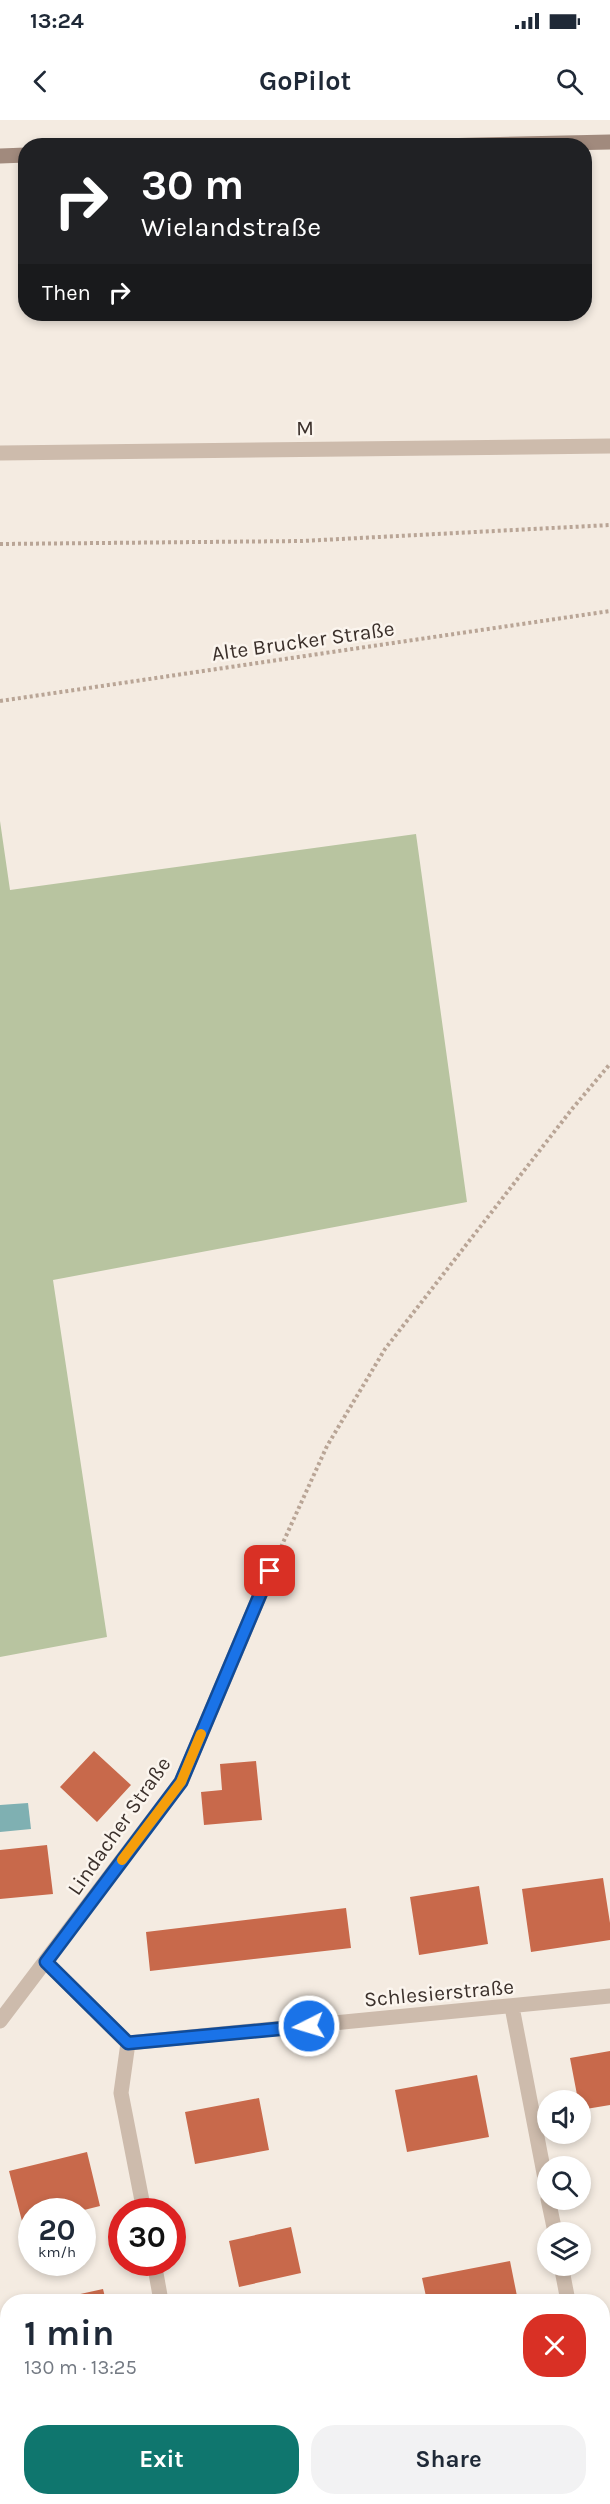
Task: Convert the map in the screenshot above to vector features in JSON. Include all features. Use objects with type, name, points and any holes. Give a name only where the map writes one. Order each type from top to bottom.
[{"type":"main road","points":[[592,142],[610,142]]},
{"type":"main road","points":[[0,156],[18,155]]},
{"type":"street","name":"M","points":[[0,453],[610,446]]},
{"type":"street","name":"Lindacher Straße","points":[[0,2021],[181,1782],[270,1571]]},
{"type":"street","points":[[46,1962],[128,2043],[121,2093],[141,2198]]},
{"type":"street","name":"Schlesierstraße","points":[[128,2043],[610,1996]]},
{"type":"street","points":[[512,2007],[541,2156]]},
{"type":"street","points":[[157,2276],[160,2294]]},
{"type":"street","points":[[563,2276],[567,2294]]},
{"type":"path","points":[[0,544],[302,541],[610,525]]},
{"type":"path","name":"Alte Brucker Straße","points":[[0,701],[610,611]]},
{"type":"path","points":[[270,1571],[327,1446],[385,1349],[572,1109],[610,1064]]},
{"type":"green space","points":[[0,821],[10,890],[416,834],[467,1202],[53,1280],[107,1637],[0,1657]]},
{"type":"water","points":[[28,1803],[31,1829],[0,1832],[0,1805]]},
{"type":"building","points":[[94,1751],[131,1785],[97,1822],[60,1787]]},
{"type":"building","points":[[256,1761],[262,1820],[204,1825],[201,1792],[222,1790],[220,1764]]},
{"type":"building","points":[[47,1845],[53,1894],[0,1899],[0,1850]]},
{"type":"building","points":[[603,1878],[610,1923],[610,1940],[531,1952],[522,1889]]},
{"type":"building","points":[[479,1886],[488,1944],[419,1955],[410,1897]]},
{"type":"building","points":[[346,1908],[351,1948],[150,1971],[146,1932]]},
{"type":"building","points":[[610,2051],[610,2105],[591,2108],[591,2090],[576,2090],[570,2058]]},
{"type":"building","points":[[477,2075],[489,2137],[407,2152],[395,2090]]},
{"type":"building","points":[[259,2098],[269,2150],[195,2164],[185,2112]]},
{"type":"building","points":[[87,2152],[100,2206],[96,2207],[96,2198],[18,2198],[18,2206],[9,2171]]},
{"type":"building","points":[[291,2227],[301,2273],[239,2287],[229,2241]]},
{"type":"building","points":[[510,2261],[517,2294],[425,2294],[422,2278]]},
{"type":"building","points":[[103,2289],[104,2294],[80,2294]]},
{"type":"slow traffic","points":[[122,1860],[181,1782],[201,1734]]},
{"type":"route","points":[[270,1571],[181,1782],[46,1962],[128,2043],[309,2026]]}]
